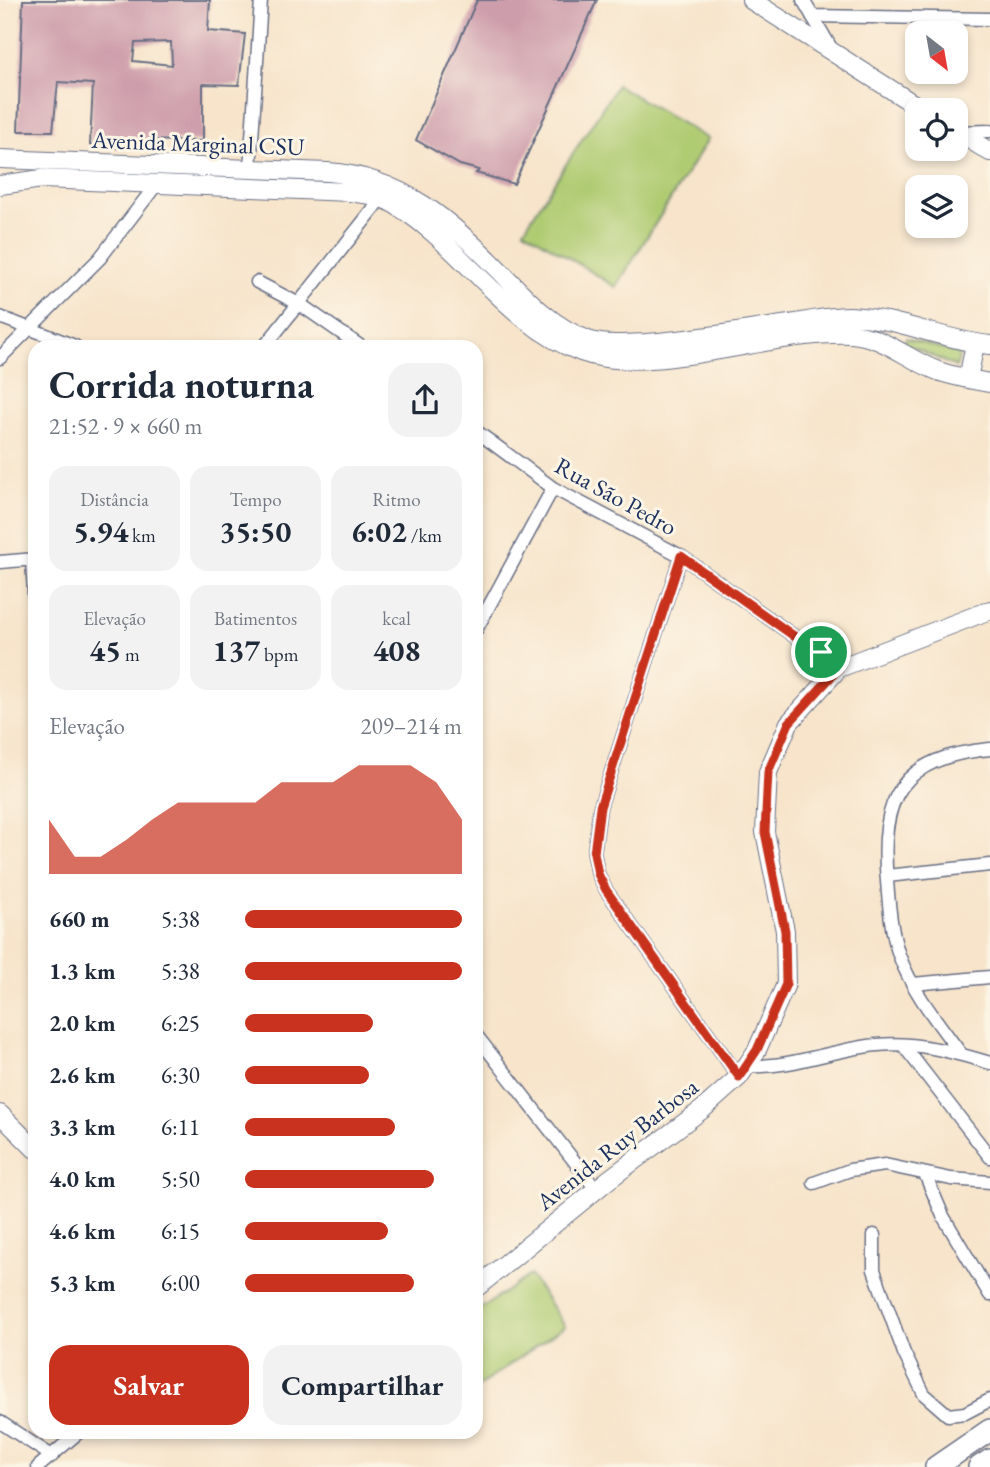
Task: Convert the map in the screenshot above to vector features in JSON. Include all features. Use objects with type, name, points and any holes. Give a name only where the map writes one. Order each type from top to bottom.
[{"type":"main road","points":[[751,0],[905,98]]},
{"type":"main road","points":[[968,138],[990,152]]},
{"type":"main road","name":"Avenida Marginal CSU","points":[[0,159],[348,173],[387,192]]},
{"type":"main road","name":"Avenida Marginal CSU","points":[[0,185],[42,179],[387,192]]},
{"type":"main road","points":[[387,192],[418,201],[455,229],[554,323],[591,341],[620,345],[681,341],[850,316],[899,324],[983,344],[968,379]]},
{"type":"main road","points":[[387,192],[547,335],[593,356],[652,358],[794,338],[850,334],[868,337],[937,370],[990,383]]},
{"type":"main road","name":"Avenida Ruy Barbosa","points":[[483,1282],[596,1189],[703,1109],[744,1071],[780,1004],[787,973],[785,931],[765,832],[768,772],[789,723],[839,668],[990,610]]},
{"type":"main road","points":[[0,1114],[28,1142]]},
{"type":"main road","points":[[936,1467],[990,1430]]},
{"type":"main road","points":[[979,1467],[990,1460]]},
{"type":"street","points":[[250,169],[261,0]]},
{"type":"street","points":[[803,0],[833,52]]},
{"type":"street","points":[[812,16],[990,19]]},
{"type":"street","points":[[968,131],[990,131]]},
{"type":"street","points":[[0,358],[100,258],[156,185]]},
{"type":"street","points":[[270,340],[301,305],[387,192]]},
{"type":"street","points":[[257,282],[301,305],[351,340]]},
{"type":"street","points":[[0,317],[59,340]]},
{"type":"street","name":"Rua São Pedro","points":[[483,436],[553,488],[681,556],[839,668]]},
{"type":"street","points":[[483,617],[553,488]]},
{"type":"street","points":[[681,556],[600,807],[594,853],[598,874],[606,890],[744,1071],[878,1045],[903,1045],[961,1054],[990,1063]]},
{"type":"street","points":[[0,562],[28,559]]},
{"type":"street","points":[[961,1054],[913,984],[899,955],[887,876],[886,820],[901,788],[929,763],[963,752],[990,749]]},
{"type":"street","points":[[887,876],[990,865]]},
{"type":"street","points":[[913,984],[990,977]]},
{"type":"street","points":[[483,1044],[596,1189]]},
{"type":"street","points":[[903,1045],[990,1157]]},
{"type":"street","points":[[814,1183],[850,1170],[885,1165],[925,1174],[990,1182]]},
{"type":"street","points":[[925,1174],[943,1216],[990,1295]]},
{"type":"street","points":[[874,1235],[874,1270],[880,1290],[924,1394],[948,1415],[965,1413],[990,1399]]},
{"type":"street","points":[[0,1422],[52,1456]]},
{"type":"street","points":[[38,1467],[71,1439]]},
{"type":"green space","points":[[617,85],[708,139],[616,287],[524,230]]},
{"type":"green space","points":[[906,338],[960,354],[956,367],[904,343]]},
{"type":"green space","points":[[530,1275],[565,1326],[483,1383],[483,1307]]},
{"type":"building","points":[[23,0],[210,0],[208,31],[245,34],[239,85],[203,84],[203,141],[129,140],[128,149],[90,145],[93,84],[58,82],[53,131],[18,131]],"holes":[[[171,42],[172,65],[133,61],[135,43]]]},
{"type":"building","points":[[477,0],[597,0],[514,184],[476,173],[479,170],[460,165],[416,140]]},
{"type":"route","points":[[681,556],[773,622],[821,652],[839,668],[789,723],[768,772],[765,832],[785,931],[788,962],[786,984],[780,1004],[757,1050],[739,1077],[606,890],[598,874],[594,853],[600,807],[681,556]]}]
